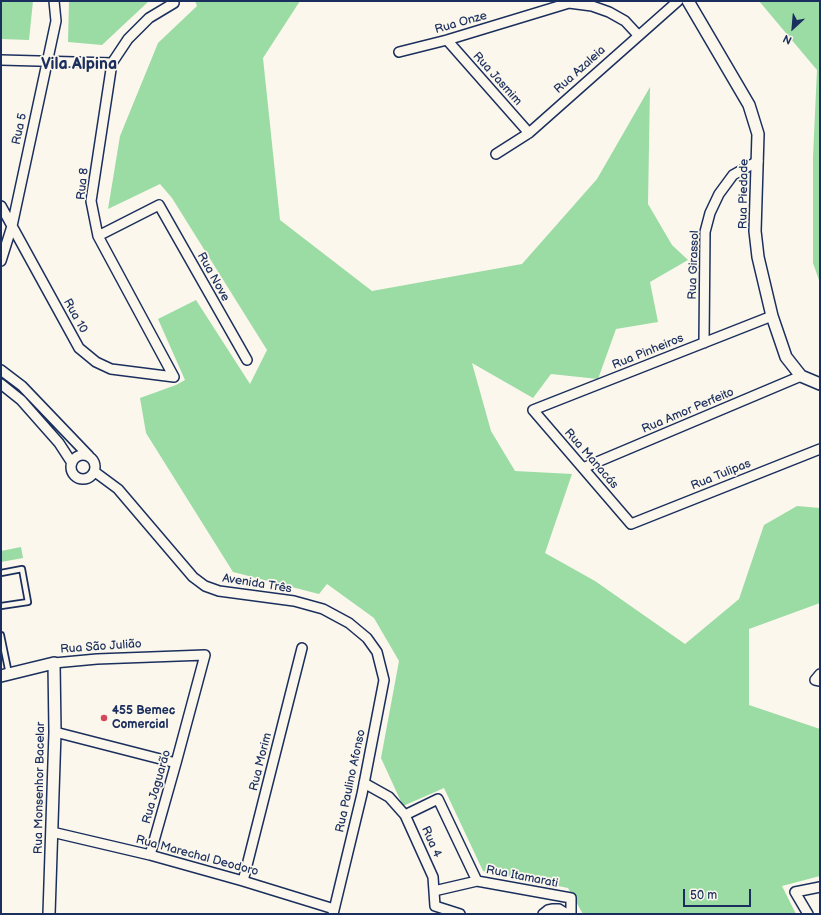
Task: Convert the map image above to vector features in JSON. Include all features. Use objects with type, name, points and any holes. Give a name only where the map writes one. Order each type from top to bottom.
[{"type":"street","name":"Rua 5","points":[[1,261],[12,227],[56,21],[54,1]]},
{"type":"street","name":"Rua Azaleia","points":[[496,154],[529,133],[678,1]]},
{"type":"street","name":"Rua Piedade","points":[[688,1],[749,105],[758,134],[755,231],[758,257],[772,316],[786,357],[801,376],[820,384]]},
{"type":"street","name":"Rua 8","points":[[174,3],[149,18],[128,39],[112,63],[91,201],[98,236],[174,377]]},
{"type":"street","name":"Rua Onze","points":[[399,52],[447,40],[569,3],[592,6],[609,12],[625,21],[638,35]]},
{"type":"street","name":"Rua Jasmim","points":[[447,40],[529,133]]},
{"type":"street","points":[[1,60],[112,63]]},
{"type":"street","name":"Rua Girassol","points":[[704,343],[705,232],[710,213],[719,194],[733,175],[758,161]]},
{"type":"street","name":"Rua Nove","points":[[98,236],[159,205],[247,360]]},
{"type":"street","name":"Rua 10","points":[[1,206],[79,348],[96,362],[111,369],[174,377]]},
{"type":"street","name":"Rua Pinheiros","points":[[533,410],[772,316]]},
{"type":"street","points":[[1,370],[22,386],[89,456],[95,463],[95,472],[91,478],[79,479],[71,471],[72,463],[77,456],[89,456]]},
{"type":"street","name":"Rua Amor Perfeito","points":[[584,468],[801,376]]},
{"type":"street","points":[[1,384],[21,400],[59,443],[72,463]]},
{"type":"street","name":"Rua Manacás","points":[[533,410],[631,524]]},
{"type":"street","name":"Rua Tulipas","points":[[631,524],[820,449]]},
{"type":"street","name":"Avenida Três","points":[[95,472],[118,489],[194,577],[205,586],[219,591],[294,601],[323,608],[349,623],[367,638],[377,652]]},
{"type":"street","name":"Rua Morim","points":[[243,881],[302,648]]},
{"type":"street","name":"Rua Paulino Afonso","points":[[333,911],[364,783],[384,680],[377,652]]},
{"type":"street","name":"Rua São Julião","points":[[5,675],[54,663],[97,658],[205,655]]},
{"type":"street","name":"Rua Jaguarão","points":[[150,855],[205,655]]},
{"type":"street","name":"Rua Monsenhor Bacelar","points":[[50,914],[55,732],[54,663]]},
{"type":"street","points":[[55,732],[176,763]]},
{"type":"street","name":"Rua 4","points":[[364,783],[389,797],[405,815],[433,876],[434,910],[460,914]]},
{"type":"street","name":"Rua Itamarati","points":[[405,815],[438,799],[478,881]]},
{"type":"street","name":"Rua Marechal Deodoro","points":[[52,832],[150,855],[243,881],[333,911]]},
{"type":"street","name":"Rua Itamarati","points":[[434,891],[478,881],[571,898],[571,914]]},
{"type":"street","points":[[808,914],[795,892],[820,887]]},
{"type":"street","points":[[543,914],[548,910],[559,909],[567,914]]},
{"type":"lane","points":[[1,573],[22,569],[28,602],[1,606]]},
{"type":"lane","points":[[1,635],[5,675]]},
{"type":"green space","points":[[1,1],[33,1],[29,40],[1,39]]},
{"type":"green space","points":[[69,1],[149,1],[102,45],[68,42]]},
{"type":"green space","points":[[195,1],[300,1],[263,58],[280,220],[372,291],[522,264],[597,179],[650,87],[648,204],[672,245],[688,260],[650,282],[658,322],[616,329],[598,379],[551,374],[533,398],[472,363],[491,431],[515,471],[572,474],[545,553],[595,581],[685,644],[739,599],[764,525],[797,506],[820,508],[820,603],[749,629],[749,705],[820,729],[820,876],[782,886],[796,914],[583,914],[568,888],[483,871],[444,788],[403,806],[381,758],[399,661],[374,618],[327,584],[319,594],[233,572],[146,433],[140,398],[176,385],[185,380],[158,319],[196,300],[250,384],[267,350],[172,198],[160,184],[108,209],[120,136],[158,43],[197,6]]},
{"type":"green space","points":[[759,1],[820,1],[820,283],[813,263],[813,157],[817,70]]},
{"type":"green space","points":[[21,547],[23,558],[1,562],[1,551]]},
{"type":"place","name":"455 Bemec Comercial","points":[[104,718]]},
{"type":"district","name":"Vila Alpina","points":[[79,65]]}]
